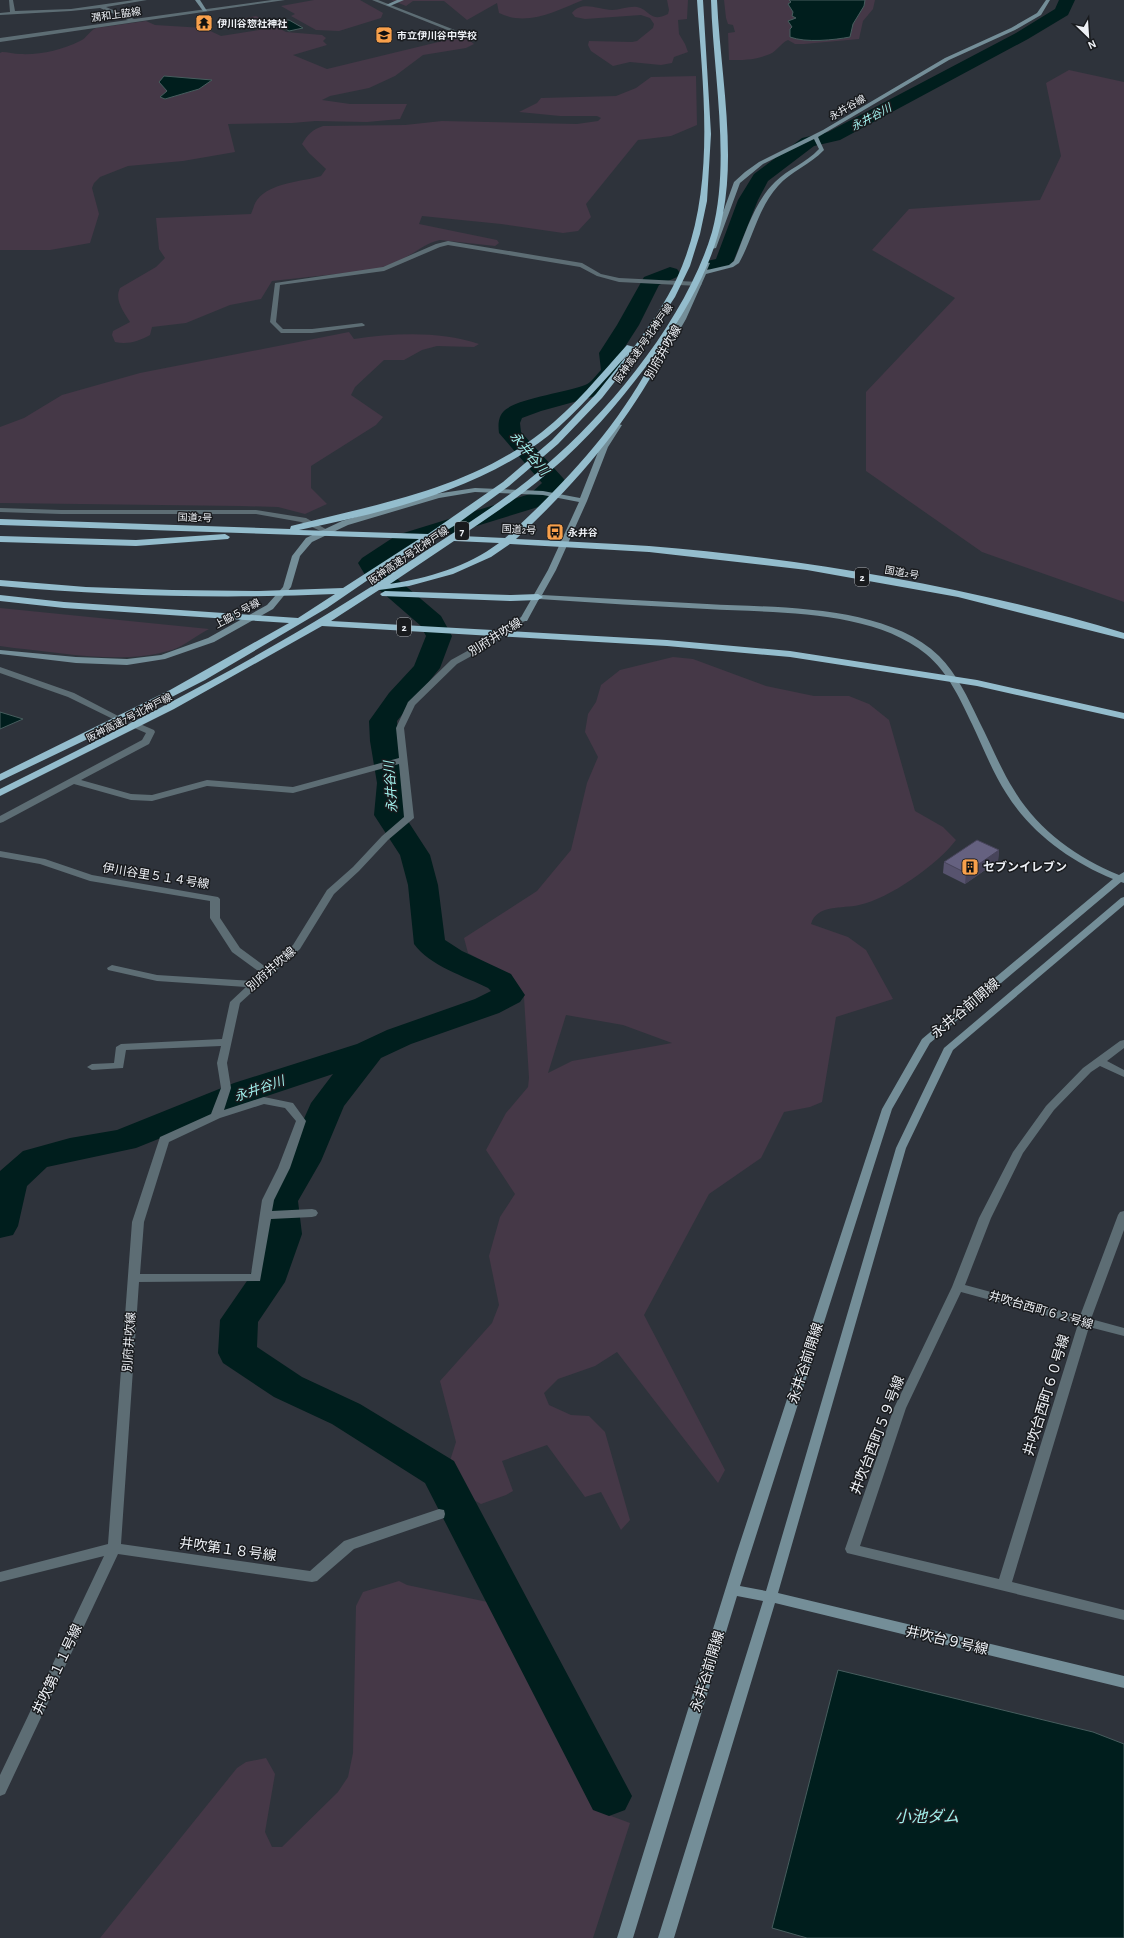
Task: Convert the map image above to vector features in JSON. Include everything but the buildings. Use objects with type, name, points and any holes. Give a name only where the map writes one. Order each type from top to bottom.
[{"type":"highway","name":"阪神高速7号北神戸線","points":[[0,778],[229,662],[323,606],[386,564],[453,523],[544,453],[588,410],[621,370],[658,319],[686,268],[702,217],[708,160],[708,99],[700,1]]},
{"type":"highway","name":"阪神高速7号北神戸線","points":[[0,793],[146,722],[341,612],[403,572],[518,493],[561,457],[604,414],[637,373],[675,320],[702,269],[719,216],[724,160],[718,53],[713,1]]},
{"type":"highway","points":[[0,539],[136,543],[252,534],[344,517],[387,507],[466,478],[506,459],[545,434],[658,319]]},
{"type":"highway","points":[[0,583],[132,593],[249,594],[359,590],[397,586],[429,580],[455,571],[489,555],[510,539],[573,478],[622,419],[639,393],[651,374],[675,320]]},
{"type":"highway","name":"国道2号","points":[[0,522],[396,535],[595,545],[686,553],[814,568],[958,594],[1094,627],[1124,636]]},
{"type":"highway","points":[[0,774],[71,747],[130,719],[204,680],[348,598],[376,592],[402,589],[514,594],[538,597]]},
{"type":"highway","points":[[0,799],[129,726],[211,683],[353,601],[383,594],[511,598],[538,597]]},
{"type":"highway","name":"2","points":[[0,598],[64,605],[230,617],[578,637],[790,654],[977,683],[1072,703],[1124,716]]},
{"type":"street","points":[[11,0],[13,13]]},
{"type":"street","points":[[95,0],[99,6],[136,20]]},
{"type":"street","points":[[0,14],[71,10],[145,0]]},
{"type":"street","points":[[197,0],[205,10]]},
{"type":"street","name":"潤和上脇線","points":[[0,40],[283,0]]},
{"type":"street","points":[[374,0],[462,34]]},
{"type":"street","points":[[388,5],[402,0]]},
{"type":"street","name":"永井谷線","points":[[704,273],[738,182],[761,162],[815,136],[947,59],[1013,29],[1039,14],[1048,0]]},
{"type":"street","points":[[704,273],[731,266],[737,262],[764,201],[776,184],[814,159],[822,150],[815,136]]},
{"type":"street","points":[[362,325],[312,331],[281,331],[273,322],[277,284],[384,269],[438,245],[448,243],[582,265],[599,275],[619,280],[699,284]]},
{"type":"street","name":"別府井吹線","points":[[114,1548],[138,1222],[164,1140],[216,1116],[226,1088],[222,1063],[235,1002],[297,947],[330,892],[356,869],[385,838],[409,818],[400,760],[400,728],[411,704],[454,662],[483,646],[524,619],[538,597],[583,501],[604,447],[664,353],[704,273]]},
{"type":"street","name":"上脇５号線","points":[[0,652],[76,660],[127,662],[162,657],[211,640],[270,607],[287,586],[296,556],[310,540],[345,523],[438,496],[475,490],[543,493],[583,501]]},
{"type":"street","points":[[0,510],[61,512],[256,512],[303,520],[327,532]]},
{"type":"street","points":[[538,597],[812,613],[857,620],[879,626],[911,639],[930,652],[945,669],[962,694],[1010,793],[1040,830],[1067,850],[1093,866],[1123,878]]},
{"type":"street","points":[[0,670],[71,695],[118,718]]},
{"type":"street","points":[[0,820],[146,742],[151,732],[133,724]]},
{"type":"street","points":[[73,781],[131,797],[152,798],[207,783],[294,790],[400,760]]},
{"type":"street","name":"伊川谷里５１４号線","points":[[0,854],[42,861],[90,878],[215,899],[215,918],[236,950],[267,973]]},
{"type":"street","name":"永井谷前開線","points":[[624,1938],[732,1590],[887,1109],[926,1041],[1123,878]]},
{"type":"street","name":"永井谷前開線","points":[[666,1938],[771,1597],[901,1148],[949,1048],[1124,900]]},
{"type":"street","points":[[112,968],[156,978],[254,984]]},
{"type":"street","points":[[92,1067],[119,1066],[121,1048],[226,1042]]},
{"type":"street","name":"井吹台西町５９号線","points":[[1124,1043],[1087,1070],[1050,1108],[1018,1152],[985,1218],[958,1287],[900,1408],[852,1549],[1124,1615]]},
{"type":"street","points":[[1099,1061],[1124,1074]]},
{"type":"street","points":[[134,1278],[256,1278],[268,1200],[284,1168],[301,1121],[289,1105],[264,1100],[216,1116]]},
{"type":"street","points":[[266,1215],[312,1213]]},
{"type":"street","name":"井吹台西町６０号線","points":[[1004,1586],[1084,1322],[1124,1215]]},
{"type":"street","name":"井吹台西町６２号線","points":[[958,1287],[1124,1332]]},
{"type":"street","name":"井吹第１８号線","points":[[0,1576],[114,1548],[312,1577],[349,1545],[439,1514]]},
{"type":"street","name":"井吹第１１号線","points":[[0,1790],[114,1548]]},
{"type":"street","name":"井吹台９号線","points":[[732,1590],[771,1597],[1124,1682]]},
{"type":"shaded area","points":[[314,0],[360,0],[383,13],[381,18],[339,31],[316,30],[291,16],[295,14],[281,6]]},
{"type":"shaded area","points":[[391,0],[583,0],[552,13],[531,18],[510,17],[499,13],[497,3],[467,20],[444,1],[413,1],[406,6]]},
{"type":"shaded area","points":[[667,0],[688,0],[687,19],[678,20],[679,34],[688,52],[674,57],[672,63],[661,65],[630,62],[613,66],[591,51],[588,45],[589,41],[637,41],[653,28],[654,24],[650,18],[641,15],[585,19],[575,17],[572,13],[576,9],[586,6],[607,10],[637,7],[654,17],[657,17],[668,14],[669,10]]},
{"type":"shaded area","points":[[724,0],[789,0],[796,18],[788,21],[793,27],[792,38],[798,38],[850,37],[853,24],[864,6],[865,0],[875,0],[873,9],[863,21],[859,39],[804,44],[795,44],[788,40],[772,53],[765,56],[750,59],[729,60],[728,33],[735,32],[733,25],[728,24]]},
{"type":"shaded area","points":[[256,16],[286,32],[322,35],[326,38],[323,41],[327,45],[293,55],[327,69],[459,37],[469,40],[474,44],[466,48],[423,55],[395,76],[369,88],[330,96],[322,100],[350,104],[407,104],[400,119],[367,122],[315,121],[292,123],[228,124],[235,152],[183,161],[128,166],[100,177],[94,183],[92,188],[99,214],[90,243],[50,250],[0,250],[0,53],[35,54],[51,51],[80,41],[96,28],[146,21],[155,25],[204,28],[221,36],[259,30],[235,20]],"holes":[[[211,80],[199,89],[165,99],[167,91]]]},
{"type":"shaded area","points":[[1069,70],[1124,82],[1124,602],[982,552],[866,471],[866,392],[955,298],[872,250],[909,209],[1040,200],[1061,156],[1046,83]]},
{"type":"shaded area","points":[[696,76],[697,125],[671,136],[638,140],[586,204],[591,217],[578,231],[563,233],[501,224],[422,216],[419,224],[497,240],[499,243],[495,246],[440,240],[426,245],[398,261],[373,270],[272,281],[261,299],[230,305],[186,323],[152,327],[150,335],[138,341],[129,343],[115,342],[112,335],[113,331],[130,322],[119,301],[118,292],[120,288],[156,267],[165,258],[159,249],[156,218],[251,214],[257,200],[270,190],[278,186],[321,176],[326,169],[302,144],[313,131],[323,126],[405,125],[442,121],[577,124],[598,121],[601,118],[597,116],[560,116],[519,112],[537,103],[541,98],[616,96],[636,88],[651,77]]},
{"type":"shaded area","points":[[349,332],[354,339],[385,335],[417,334],[449,337],[479,344],[474,347],[437,346],[422,350],[404,360],[384,360],[355,387],[351,395],[383,417],[376,425],[311,466],[311,488],[327,504],[305,514],[278,507],[0,503],[0,427],[24,418],[62,395],[140,373]]},
{"type":"shaded area","points":[[0,608],[209,629],[177,648],[153,654],[133,657],[73,655],[0,646]]},
{"type":"shaded area","points":[[673,657],[693,659],[766,686],[814,696],[849,696],[869,704],[889,720],[915,811],[943,827],[956,840],[925,870],[884,896],[859,905],[824,910],[814,918],[811,924],[848,937],[866,950],[893,999],[836,1017],[822,1102],[810,1107],[784,1112],[761,1158],[709,1194],[644,1315],[725,1470],[718,1483],[617,1352],[595,1366],[558,1379],[544,1393],[549,1405],[571,1415],[589,1416],[605,1432],[630,1520],[621,1530],[601,1492],[585,1497],[547,1445],[502,1461],[513,1491],[481,1504],[468,1497],[448,1467],[456,1442],[440,1381],[492,1323],[499,1305],[489,1256],[500,1217],[515,1194],[486,1150],[506,1113],[528,1087],[529,1078],[524,997],[497,969],[468,953],[464,938],[537,891],[571,850],[587,783],[598,757],[585,732],[588,714],[596,702],[601,685],[620,670]],"holes":[[[566,1015],[623,1025],[672,1043],[572,1061],[548,1073]]]},
{"type":"shaded area","points":[[399,1581],[407,1585],[497,1604],[603,1813],[630,1823],[593,1938],[100,1938],[237,1768],[246,1762],[266,1758],[275,1774],[265,1832],[272,1847],[282,1847],[338,1792],[348,1777],[353,1753],[356,1606],[363,1592]]},
{"type":"water","points":[[789,0],[865,0],[864,6],[853,24],[850,37],[828,40],[804,40],[790,37],[790,29],[792,27],[788,21],[796,18],[792,16],[793,12],[788,4],[791,2]]},
{"type":"water","points":[[289,20],[303,28],[289,31],[275,22]]},
{"type":"water","points":[[164,76],[212,80],[199,89],[165,99],[160,97],[167,91],[159,82]]},
{"type":"water","points":[[0,712],[23,719],[0,729]]},
{"type":"water","name":"小池ダム","points":[[838,1670],[1093,1732],[1124,1744],[1124,1938],[807,1938],[772,1928]]},
{"type":"waterway","name":"永井谷川","points":[[714,265],[724,263],[748,200],[761,178],[801,147],[808,142],[834,136],[1022,36],[1062,12],[1067,0]]},
{"type":"waterway","name":"永井谷川","points":[[369,1051],[399,1037],[487,1006],[509,995],[500,981],[451,958],[430,944],[423,885],[415,855],[389,815],[391,783],[384,741],[383,721],[399,699],[427,668],[439,636],[432,622],[377,575],[371,563],[406,540],[539,499],[555,483],[510,433],[509,423],[513,414],[533,406],[595,389],[612,371],[610,353],[628,325],[651,281],[670,273]]},
{"type":"waterway","name":"永井谷川","points":[[0,1226],[10,1182],[35,1159],[70,1150],[124,1140],[246,1091],[369,1051]]},
{"type":"waterway","points":[[369,1051],[328,1103],[303,1161],[280,1201],[284,1234],[266,1282],[239,1320],[237,1353],[288,1387],[346,1414],[440,1472],[609,1796]]},
{"type":"tunnel","points":[[118,718],[133,724]]},
{"type":"place","name":"伊川谷惣社神社","points":[[204,23]]},
{"type":"place","name":"市立伊川谷中学校","points":[[384,35]]},
{"type":"place","name":"永井谷","points":[[555,532]]},
{"type":"place","name":"セブンイレブン","points":[[970,867]]}]
